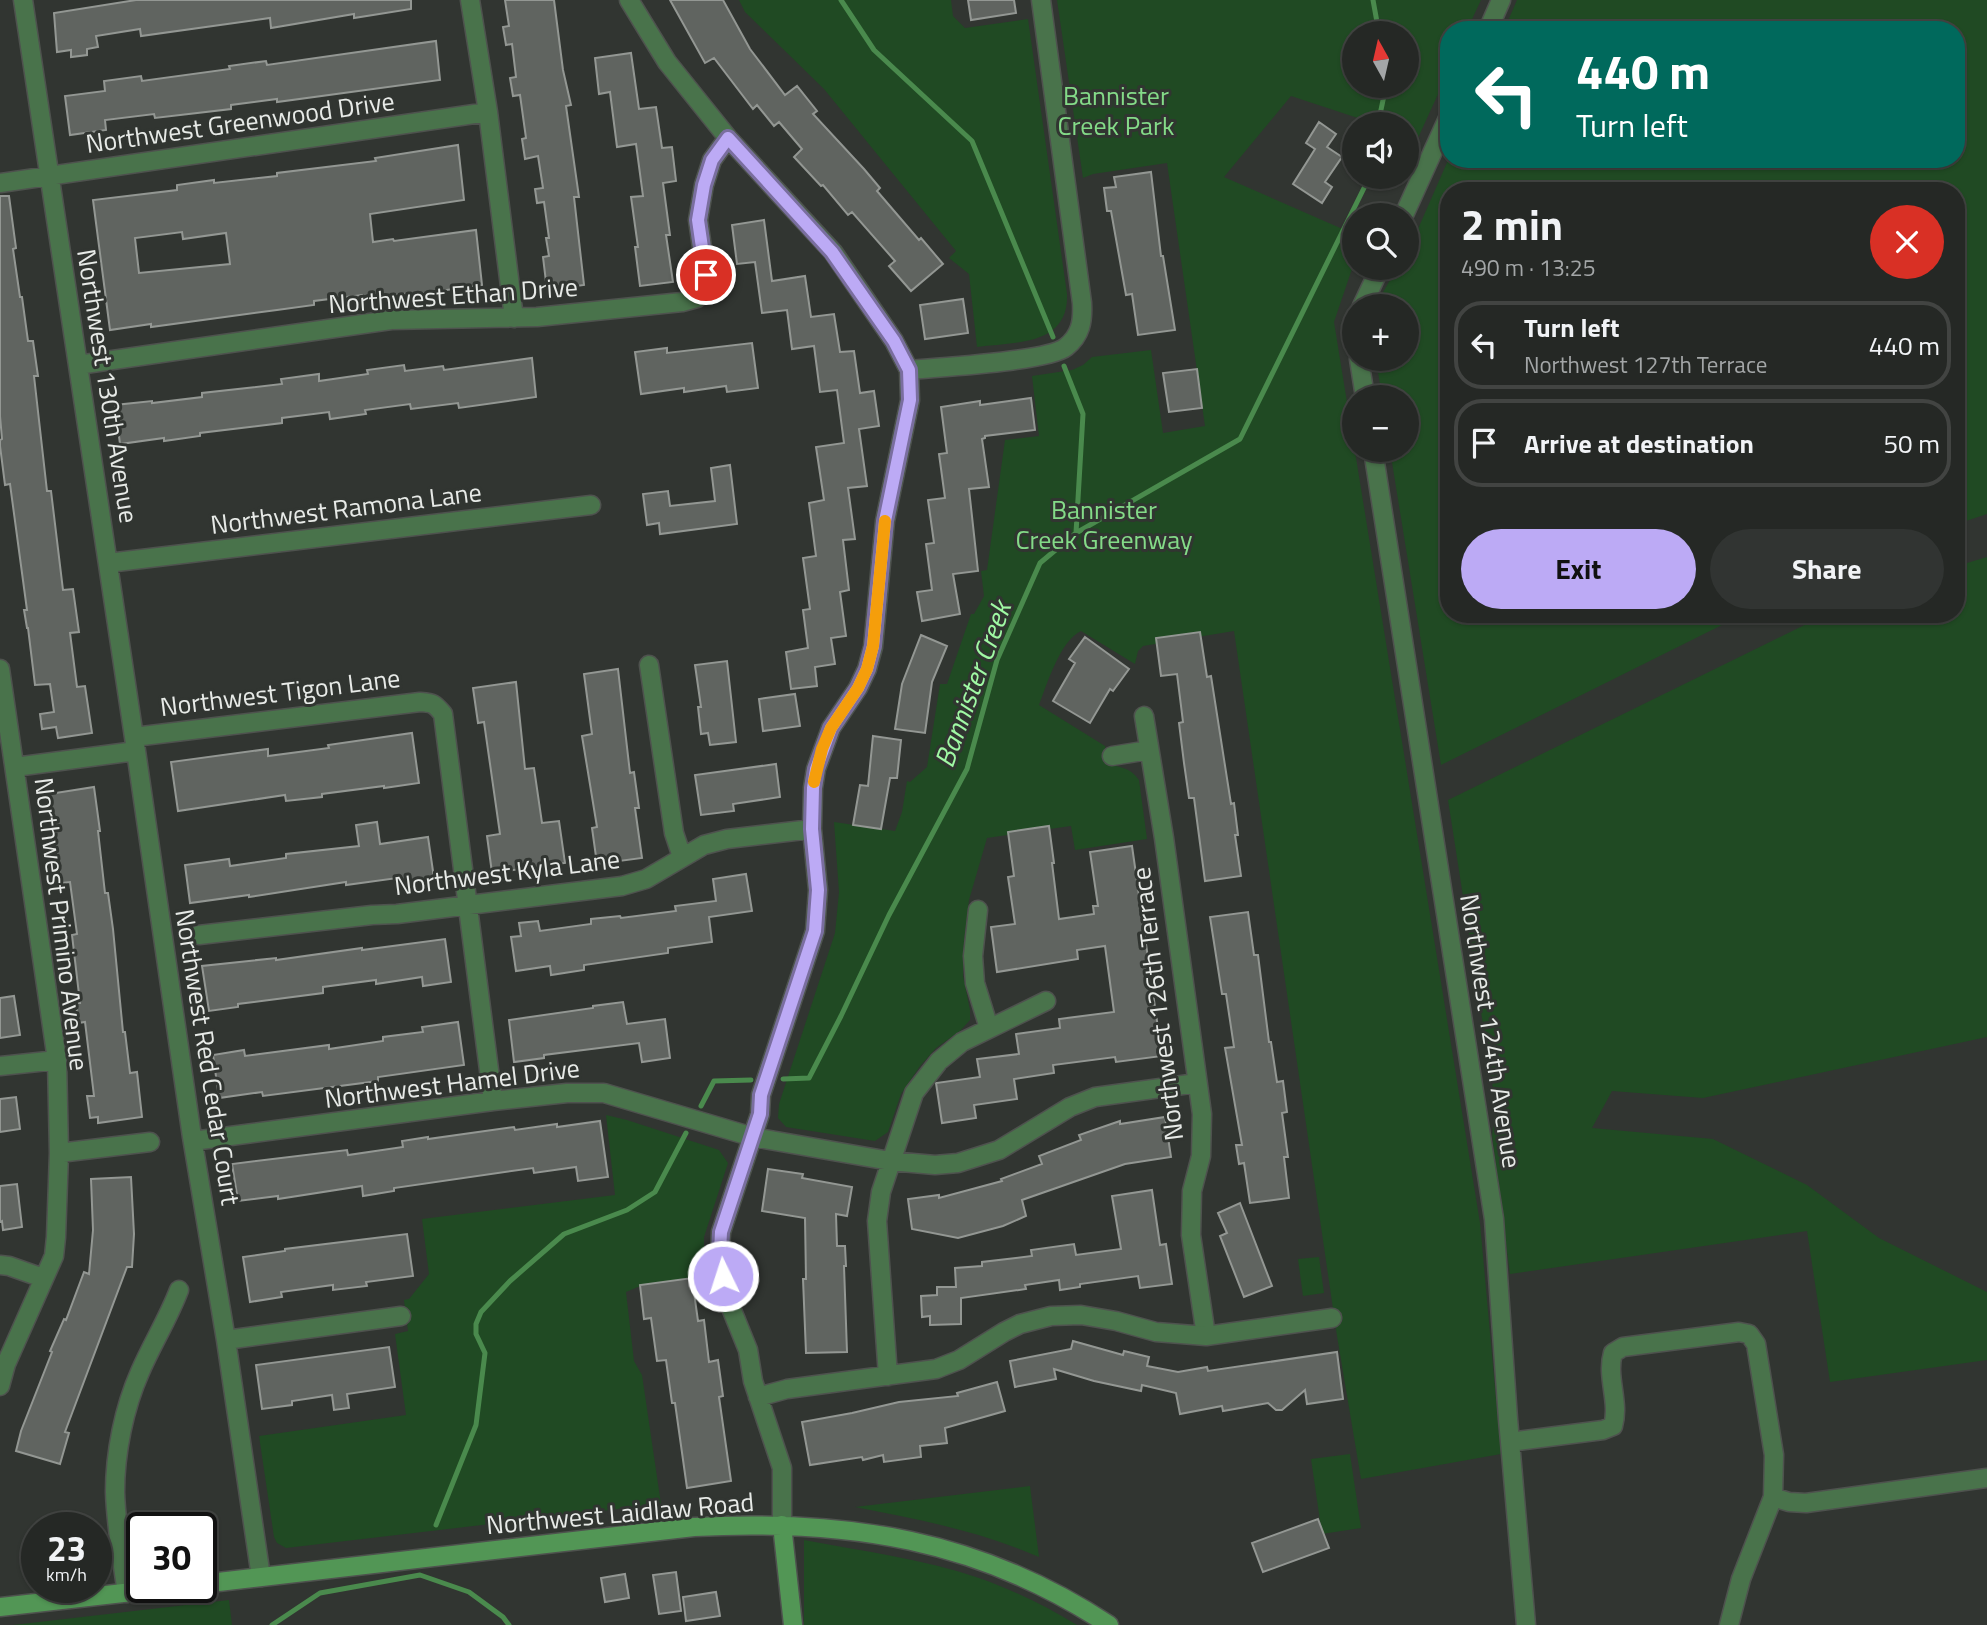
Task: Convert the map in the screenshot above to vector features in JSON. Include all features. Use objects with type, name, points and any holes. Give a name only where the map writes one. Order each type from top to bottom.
[{"type":"main road","points":[[782,1525],[793,1625]]},
{"type":"main road","name":"Northwest Laidlaw Road","points":[[217,1582],[694,1527],[782,1525],[862,1531],[916,1542],[985,1561],[1040,1584],[1109,1625]]},
{"type":"main road","points":[[0,1607],[126,1593]]},
{"type":"street","name":"Northwest 130th Avenue","points":[[23,0],[140,780]]},
{"type":"street","points":[[470,0],[488,111],[514,318]]},
{"type":"street","points":[[629,0],[667,62],[728,138],[840,261],[894,341],[909,370],[910,400],[885,521],[873,646],[867,669],[858,688],[831,728],[816,769],[812,829],[818,890],[815,931],[761,1095],[760,1114],[721,1232],[723,1276],[731,1308],[748,1350],[753,1381],[782,1468],[782,1525]]},
{"type":"street","points":[[909,370],[1056,353],[1066,347],[1081,328],[1082,303],[1041,0]]},
{"type":"street","points":[[1492,21],[1501,0]]},
{"type":"street","name":"Northwest Greenwood Drive","points":[[0,183],[488,111]]},
{"type":"street","points":[[1409,203],[1440,136]]},
{"type":"street","name":"Northwest Ethan Drive","points":[[78,365],[391,320],[537,317],[682,302],[697,298],[704,291],[706,275],[698,220],[704,185],[712,160],[728,138]]},
{"type":"street","name":"Northwest 124th Avenue","points":[[1375,462],[1494,1219],[1526,1625]]},
{"type":"street","name":"Northwest Ramona Lane","points":[[108,563],[591,505]]},
{"type":"street","points":[[649,665],[674,833],[682,857]]},
{"type":"street","name":"Northwest Primino Avenue","points":[[0,669],[57,1060],[59,1153],[54,1256],[6,1364],[0,1386]]},
{"type":"street","name":"Northwest Tigon Lane","points":[[16,767],[135,744],[432,702],[443,714],[467,905]]},
{"type":"street","name":"Northwest 126th Terrace","points":[[1144,716],[1164,838],[1197,1083],[1202,1133],[1201,1156],[1192,1191],[1191,1235],[1206,1336]]},
{"type":"street","points":[[1112,755],[1149,750]]},
{"type":"street","name":"Northwest Red Cedar Court","points":[[140,780],[261,1577]]},
{"type":"street","name":"Northwest Kyla Lane","points":[[199,934],[622,886],[662,871],[704,845],[727,839],[812,829]]},
{"type":"street","points":[[467,905],[493,1101]]},
{"type":"street","points":[[978,910],[974,956],[975,983],[989,1028]]},
{"type":"street","points":[[888,1376],[877,1221],[881,1192],[914,1093],[939,1061],[962,1042],[1046,1001]]},
{"type":"street","points":[[0,1066],[57,1060]]},
{"type":"street","name":"Northwest Hamel Drive","points":[[193,1142],[576,1092],[604,1093],[753,1137],[890,1161],[935,1165],[958,1163],[999,1150],[1070,1107],[1095,1097],[1197,1083]]},
{"type":"street","points":[[59,1153],[150,1142]]},
{"type":"street","points":[[0,1265],[43,1278]]},
{"type":"street","points":[[126,1585],[115,1493],[117,1460],[126,1415],[139,1373],[179,1290]]},
{"type":"street","points":[[758,1397],[786,1390],[936,1369],[959,1360],[1020,1324],[1051,1316],[1081,1315],[1156,1332],[1206,1336],[1332,1318]]},
{"type":"street","points":[[226,1340],[401,1317]]},
{"type":"street","points":[[1510,1442],[1603,1430],[1613,1426],[1616,1416],[1611,1362],[1614,1353],[1623,1347],[1739,1332],[1749,1334],[1756,1344],[1774,1455],[1773,1497],[1741,1579],[1729,1625]]},
{"type":"street","points":[[1773,1497],[1806,1503],[1987,1478]]},
{"type":"green space","points":[[739,0],[951,0],[953,16],[965,28],[1028,19],[1067,294],[1065,311],[1059,324],[1037,338],[1023,342],[977,347],[969,274],[949,258],[956,251],[824,89],[745,12]]},
{"type":"green space","points":[[1057,0],[1481,0],[1471,21],[1440,21],[1440,90],[1419,136],[1419,112],[1342,113],[1291,96],[1224,177],[1342,229],[1342,280],[1348,280],[1334,322],[1344,385],[1342,385],[1342,462],[1357,462],[1480,1223],[1501,1454],[1361,1479],[1337,1336],[1234,631],[1143,646],[1138,651],[1135,664],[1081,631],[1073,636],[1055,664],[1039,705],[1105,746],[1109,764],[1126,769],[1136,776],[1139,780],[1147,839],[1075,850],[1071,826],[987,838],[969,900],[964,941],[963,976],[970,1020],[960,1031],[936,1048],[920,1066],[901,1094],[888,1132],[875,1141],[786,1127],[778,1118],[779,1104],[835,933],[839,892],[834,822],[895,831],[902,812],[907,781],[910,782],[927,767],[940,684],[947,684],[971,614],[974,614],[984,596],[981,571],[987,570],[1005,440],[1039,436],[1032,376],[1072,370],[1092,357],[1151,350],[1163,433],[1205,426],[1167,163],[1093,174],[1083,178]]},
{"type":"green space","points":[[1517,0],[1987,0],[1987,514],[1965,521],[1965,182],[1440,182],[1440,623],[1726,623],[1441,765],[1392,462],[1419,462],[1419,385],[1380,385],[1378,371],[1419,371],[1419,294],[1382,294],[1390,280],[1419,280],[1419,227],[1445,168],[1965,168],[1965,21],[1508,21]]},
{"type":"green space","points":[[1987,557],[1987,1037],[1703,1098],[1612,1091],[1592,1128],[1713,1139],[1807,1185],[1879,1238],[1987,1292],[1987,1360],[1830,1382],[1807,1231],[1510,1274],[1492,1135],[1496,1108],[1448,800],[1809,623],[1965,623],[1965,564]]},
{"type":"green space","points":[[606,1115],[719,1150],[728,1163],[704,1237],[704,1279],[638,1287],[626,1292],[634,1361],[642,1375],[661,1504],[286,1548],[277,1543],[259,1436],[406,1415],[395,1334],[408,1331],[404,1300],[409,1299],[429,1274],[422,1219],[615,1195]]},
{"type":"green space","points":[[1319,1257],[1324,1293],[1303,1296],[1298,1259]]},
{"type":"green space","points":[[1350,1454],[1361,1528],[1322,1534],[1311,1459]]},
{"type":"green space","points":[[1030,1486],[1039,1557],[971,1533],[855,1507]]},
{"type":"green space","points":[[804,1540],[958,1571],[1017,1593],[1077,1625],[804,1625]]},
{"type":"green space","points":[[229,1600],[232,1625],[13,1625],[217,1603]]},
{"type":"building","points":[[136,0],[411,0],[411,9],[354,18],[354,14],[271,28],[270,18],[141,36],[140,29],[96,36],[98,47],[87,49],[87,55],[71,57],[71,50],[57,52],[54,13]]},
{"type":"building","points":[[505,0],[554,0],[563,70],[571,105],[566,106],[579,197],[574,197],[584,285],[547,290],[543,257],[549,256],[546,238],[549,238],[544,202],[537,203],[535,189],[543,188],[538,156],[525,159],[522,139],[526,138],[520,95],[513,96],[510,78],[516,77],[512,44],[506,45],[503,27],[509,26]]},
{"type":"building","points":[[670,0],[723,0],[750,49],[785,95],[797,86],[817,111],[813,114],[864,169],[880,188],[877,191],[943,264],[911,291],[889,266],[895,261],[852,212],[848,215],[823,185],[821,186],[794,157],[802,149],[779,122],[774,126],[757,105],[753,109],[714,58],[705,63]]},
{"type":"building","points":[[968,0],[1014,0],[1016,13],[971,20]]},
{"type":"building","points":[[436,41],[440,80],[277,102],[277,99],[231,105],[231,109],[155,118],[154,114],[105,120],[106,130],[70,135],[65,96],[105,91],[104,81],[141,76],[142,81],[230,69],[229,66],[266,61],[267,65]]},
{"type":"building","points":[[631,53],[639,109],[656,107],[662,148],[672,147],[676,181],[663,183],[670,235],[666,235],[673,282],[640,286],[631,197],[643,196],[636,144],[617,147],[610,92],[599,94],[595,58]]},
{"type":"building","points":[[1319,122],[1336,134],[1327,147],[1342,157],[1325,182],[1332,187],[1322,203],[1293,184],[1315,149],[1306,143]]},
{"type":"building","points":[[458,145],[464,200],[370,214],[373,242],[476,230],[482,285],[404,296],[363,299],[362,295],[314,301],[314,305],[110,330],[93,200],[177,190],[177,185],[214,180],[214,183],[277,176],[277,173],[376,161],[375,158]],"holes":[[[182,232],[183,239],[226,233],[230,264],[139,273],[135,238]]]},
{"type":"building","points":[[1151,172],[1161,256],[1175,330],[1138,335],[1132,294],[1126,295],[1111,211],[1107,211],[1104,188],[1116,187],[1114,177]]},
{"type":"building","points":[[0,196],[9,196],[20,297],[28,341],[33,341],[38,376],[34,376],[47,491],[51,491],[63,590],[73,589],[79,632],[70,633],[77,687],[85,686],[92,733],[58,738],[56,727],[42,729],[40,714],[54,712],[50,684],[35,685],[10,484],[5,485],[0,446]]},
{"type":"building","points":[[764,220],[772,281],[805,276],[811,317],[834,314],[840,352],[854,351],[860,393],[874,391],[879,426],[859,429],[867,486],[848,488],[855,539],[843,540],[849,590],[840,592],[846,636],[831,638],[835,664],[815,667],[817,686],[791,689],[786,652],[808,648],[803,610],[810,609],[803,558],[816,556],[809,503],[824,500],[816,447],[844,443],[837,390],[820,392],[814,346],[792,349],[787,310],[762,313],[755,262],[737,264],[732,225]]},
{"type":"building","points":[[963,299],[968,333],[925,339],[920,305]]},
{"type":"building","points":[[752,343],[758,388],[727,392],[726,386],[684,392],[684,388],[641,394],[635,352],[667,348],[667,353]]},
{"type":"building","points":[[532,358],[536,397],[459,408],[458,403],[411,409],[410,404],[365,410],[366,414],[330,419],[329,412],[282,418],[282,423],[200,433],[200,436],[120,444],[115,405],[202,397],[202,393],[282,384],[281,379],[319,374],[319,381],[368,374],[367,370],[404,365],[405,371],[443,366],[444,370]]},
{"type":"building","points":[[1197,369],[1202,408],[1169,412],[1163,373]]},
{"type":"building","points":[[1031,398],[1035,430],[985,436],[982,439],[989,487],[969,489],[978,571],[953,574],[960,614],[922,621],[917,592],[932,590],[926,544],[934,543],[928,500],[945,498],[939,454],[947,453],[941,407]]},
{"type":"building","points":[[730,465],[737,524],[660,534],[659,523],[647,525],[643,494],[668,491],[670,506],[715,501],[711,468]]},
{"type":"building","points":[[1200,632],[1207,677],[1211,676],[1231,804],[1234,803],[1241,876],[1205,881],[1194,798],[1189,798],[1184,763],[1179,723],[1183,722],[1177,674],[1161,676],[1156,638]]},
{"type":"building","points":[[921,635],[947,646],[932,682],[925,733],[895,729],[902,684]]},
{"type":"building","points":[[1085,637],[1129,669],[1113,691],[1110,689],[1090,723],[1053,701],[1075,663],[1069,659]]},
{"type":"building","points":[[727,661],[736,742],[710,745],[708,733],[701,734],[698,707],[701,707],[695,665]]},
{"type":"building","points":[[618,669],[630,773],[634,772],[639,808],[635,808],[642,858],[597,864],[592,828],[597,827],[582,736],[592,734],[584,674]]},
{"type":"building","points":[[516,682],[525,769],[534,768],[542,823],[559,821],[565,863],[492,873],[487,836],[500,834],[484,722],[478,723],[473,688]]},
{"type":"building","points":[[795,694],[800,726],[763,731],[759,699]]},
{"type":"building","points":[[412,733],[419,783],[322,794],[322,797],[286,801],[285,795],[178,811],[171,762],[268,749],[268,756]]},
{"type":"building","points":[[873,736],[901,740],[897,778],[890,778],[881,829],[853,825],[860,785],[868,786]]},
{"type":"building","points":[[776,764],[780,797],[733,804],[734,811],[701,815],[695,775]]},
{"type":"building","points":[[94,787],[105,893],[108,893],[113,929],[123,1032],[130,1073],[137,1072],[142,1117],[98,1123],[98,1117],[90,1118],[87,1096],[94,1096],[85,1022],[78,1023],[76,1003],[80,1003],[72,935],[77,934],[70,882],[61,883],[49,794]]},
{"type":"building","points":[[377,822],[380,844],[428,837],[434,878],[398,883],[397,878],[346,885],[346,882],[190,903],[185,865],[229,859],[230,866],[286,858],[286,854],[359,846],[356,825]]},
{"type":"building","points":[[1049,826],[1059,919],[1094,914],[1093,906],[1098,906],[1090,852],[1132,846],[1162,1056],[1116,1062],[1115,1057],[1053,1065],[1054,1073],[1014,1079],[1017,1099],[974,1105],[976,1118],[942,1123],[936,1083],[980,1077],[977,1059],[1019,1054],[1016,1034],[1060,1028],[1059,1019],[1114,1012],[1105,946],[1077,950],[1078,959],[997,972],[991,927],[1015,924],[1008,877],[1014,876],[1008,832]]},
{"type":"building","points":[[746,874],[752,911],[709,917],[712,942],[668,948],[668,953],[584,965],[584,970],[551,975],[550,966],[516,971],[511,937],[521,936],[519,923],[538,921],[540,931],[591,924],[591,919],[676,911],[675,906],[716,901],[713,879]]},
{"type":"building","points":[[1248,912],[1254,955],[1258,955],[1277,1082],[1283,1081],[1287,1112],[1282,1113],[1288,1157],[1284,1157],[1289,1198],[1250,1203],[1244,1163],[1239,1164],[1236,1145],[1242,1145],[1225,1048],[1234,1047],[1226,994],[1222,994],[1210,917]]},
{"type":"building","points":[[445,939],[451,982],[423,986],[422,977],[376,984],[376,980],[323,987],[323,993],[238,1004],[238,1007],[209,1011],[202,966],[276,960]]},
{"type":"building","points":[[14,996],[20,1035],[0,1038],[0,998]]},
{"type":"building","points":[[623,1002],[627,1024],[665,1019],[670,1058],[642,1062],[639,1043],[544,1055],[544,1058],[514,1062],[509,1020]]},
{"type":"building","points":[[458,1022],[464,1065],[378,1077],[378,1081],[263,1096],[262,1092],[219,1098],[213,1055],[244,1050],[245,1056],[329,1045],[329,1049],[383,1041],[383,1037],[423,1032],[422,1027]]},
{"type":"building","points":[[16,1097],[20,1129],[0,1132],[0,1099]]},
{"type":"building","points":[[1165,1117],[1171,1157],[1125,1164],[1022,1200],[1026,1216],[1003,1226],[958,1238],[912,1229],[908,1199],[939,1195],[939,1198],[1002,1181],[1001,1179],[1042,1164],[1039,1156],[1081,1140],[1079,1135],[1120,1121],[1120,1124]]},
{"type":"building","points":[[600,1121],[608,1177],[578,1181],[576,1167],[534,1173],[533,1168],[394,1188],[394,1191],[363,1196],[362,1186],[278,1199],[278,1196],[238,1201],[232,1164],[347,1150],[348,1155],[403,1147],[402,1141],[428,1137]]},
{"type":"building","points":[[768,1169],[803,1174],[802,1178],[852,1187],[847,1216],[836,1214],[837,1246],[845,1246],[847,1352],[806,1353],[803,1279],[806,1279],[805,1218],[762,1211]]},
{"type":"building","points":[[131,1177],[134,1234],[132,1267],[127,1267],[65,1432],[69,1433],[60,1464],[16,1451],[21,1431],[52,1352],[50,1351],[64,1319],[66,1320],[84,1272],[89,1274],[93,1230],[91,1179]]},
{"type":"building","points":[[17,1184],[22,1227],[3,1230],[2,1221],[0,1222],[0,1186]]},
{"type":"building","points":[[1152,1190],[1160,1245],[1166,1244],[1172,1284],[1140,1288],[1138,1276],[1080,1284],[1080,1287],[1060,1290],[1059,1280],[1025,1285],[1026,1289],[961,1298],[961,1324],[930,1325],[930,1316],[922,1317],[921,1296],[937,1295],[937,1287],[956,1287],[955,1268],[982,1266],[982,1262],[1032,1256],[1031,1250],[1074,1244],[1076,1255],[1121,1249],[1112,1196]]},
{"type":"building","points":[[1240,1203],[1272,1286],[1244,1297],[1220,1236],[1227,1233],[1218,1213]]},
{"type":"building","points":[[407,1234],[413,1276],[366,1282],[367,1286],[333,1290],[333,1285],[281,1292],[282,1297],[250,1302],[243,1257]]},
{"type":"building","points":[[692,1278],[698,1321],[704,1320],[709,1362],[718,1360],[723,1396],[719,1397],[731,1481],[687,1488],[666,1360],[657,1361],[651,1318],[644,1319],[640,1285]]},
{"type":"building","points":[[1073,1341],[1123,1355],[1124,1351],[1149,1357],[1147,1366],[1178,1372],[1207,1367],[1208,1371],[1337,1352],[1343,1399],[1307,1404],[1305,1390],[1282,1410],[1276,1410],[1268,1403],[1223,1411],[1222,1406],[1180,1414],[1176,1393],[1142,1385],[1141,1391],[1054,1369],[1056,1379],[1015,1387],[1010,1361],[1071,1349]]},
{"type":"building","points":[[389,1347],[395,1387],[347,1394],[349,1408],[334,1410],[332,1395],[262,1409],[256,1365]]},
{"type":"building","points":[[997,1382],[1005,1411],[945,1428],[947,1443],[920,1446],[921,1457],[884,1462],[883,1455],[863,1460],[862,1457],[810,1465],[802,1422],[899,1402],[958,1396],[957,1393]]},
{"type":"building","points":[[1318,1519],[1329,1548],[1263,1572],[1252,1543]]},
{"type":"building","points":[[676,1572],[681,1611],[659,1614],[653,1575]]},
{"type":"building","points":[[625,1574],[629,1598],[605,1602],[601,1578]]},
{"type":"building","points":[[716,1592],[720,1616],[686,1621],[683,1597]]},
{"type":"waterway","points":[[841,0],[874,50],[972,141],[1053,337]]},
{"type":"waterway","name":"Bannister Creek","points":[[1373,0],[1377,21]]},
{"type":"waterway","name":"Bannister Creek","points":[[1381,112],[1383,98]]},
{"type":"waterway","name":"Bannister Creek","points":[[783,1079],[809,1078],[889,915],[967,769],[997,660],[1040,563],[1076,533],[1240,439],[1364,189]]},
{"type":"waterway","points":[[1064,366],[1083,414],[1076,533]]},
{"type":"waterway","name":"Bannister Creek","points":[[701,1106],[714,1081],[751,1080]]},
{"type":"waterway","name":"Bannister Creek","points":[[436,1525],[476,1425],[485,1353],[476,1334],[476,1324],[481,1312],[510,1281],[564,1234],[627,1210],[655,1192],[686,1133]]},
{"type":"waterway","points":[[272,1625],[320,1593],[420,1575],[469,1592],[503,1617],[509,1625]]},
{"type":"slow traffic","points":[[814,782],[822,749],[831,728],[858,688],[867,669],[876,630],[885,521]]},
{"type":"route","points":[[706,275],[698,220],[704,185],[712,160],[728,138],[847,270],[894,341],[909,370],[910,400],[885,521],[873,646],[867,669],[858,688],[831,728],[816,769],[812,829],[818,890],[815,931],[761,1095],[760,1114],[721,1232],[723,1276]]},
{"type":"park label","name":"Bannister Creek Park","points":[[1116,110]]},
{"type":"park label","name":"Bannister Creek Greenway","points":[[1104,524]]}]
